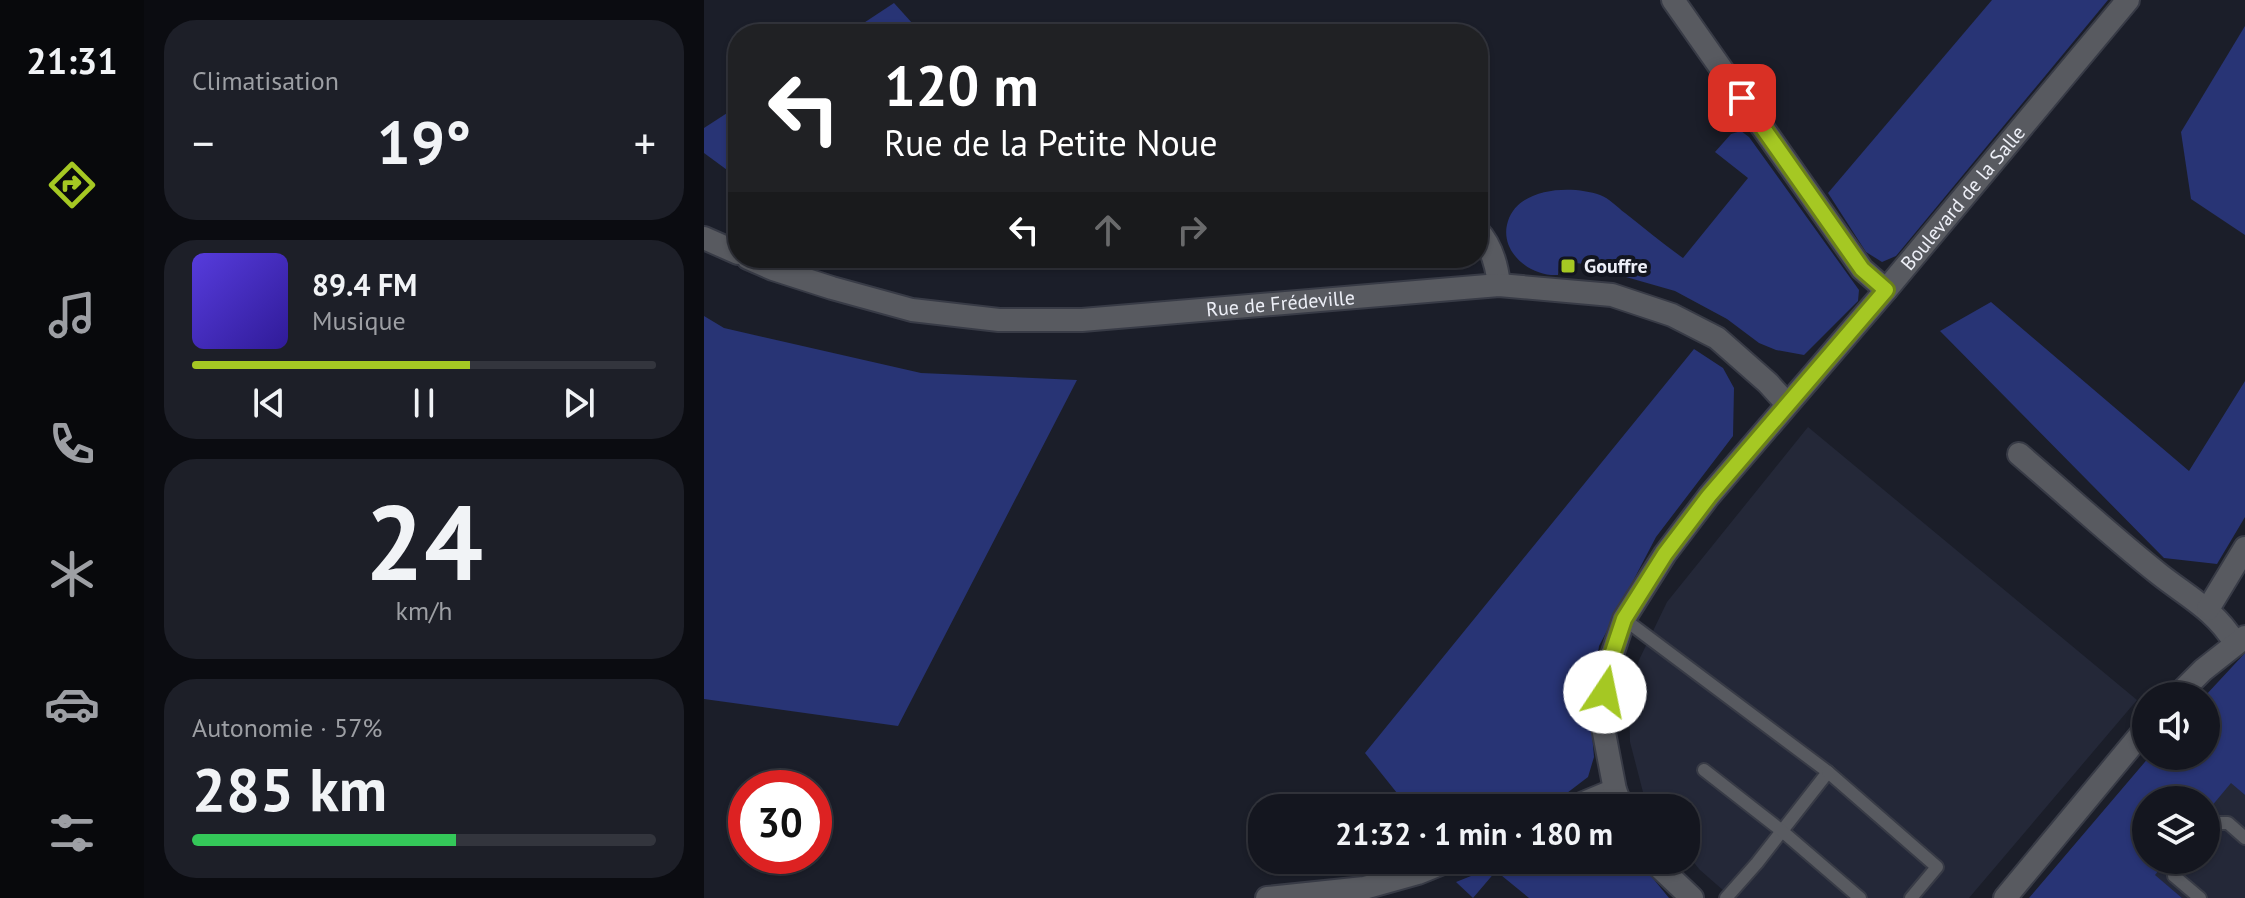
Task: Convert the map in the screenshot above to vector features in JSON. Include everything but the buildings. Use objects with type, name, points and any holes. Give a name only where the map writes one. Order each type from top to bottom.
[{"type":"street","points":[[1673,0],[1862,269],[1886,290]]},
{"type":"street","name":"Boulevard de la Salle","points":[[1617,794],[1601,717],[1608,667],[1624,619],[1709,496],[2128,0]]},
{"type":"street","points":[[704,238],[728,249]]},
{"type":"street","points":[[1488,247],[1498,271],[1499,285]]},
{"type":"street","name":"Rue de Frédeville","points":[[771,268],[912,310],[999,320],[1082,320],[1499,285],[1612,295],[1672,315],[1717,338],[1787,404]]},
{"type":"street","points":[[2019,454],[2160,575],[2208,609],[2240,640],[2191,682]]},
{"type":"street","points":[[2208,609],[2245,548]]},
{"type":"street","points":[[2005,898],[2132,745]]},
{"type":"street","points":[[1267,898],[1364,888],[1414,874]]},
{"type":"street","points":[[1667,874],[1692,898]]},
{"type":"lane","points":[[1624,619],[1828,772],[1937,867],[1911,898]]},
{"type":"lane","points":[[1704,770],[1860,898]]},
{"type":"lane","points":[[1726,898],[1828,772]]},
{"type":"lane","points":[[2220,823],[2228,823],[2245,838]]},
{"type":"lane","points":[[2174,874],[2200,898]]},
{"type":"shaded area","points":[[1992,0],[2108,0],[1896,256],[1882,262],[1866,252],[1828,193]]},
{"type":"shaded area","points":[[894,3],[913,24],[862,24]]},
{"type":"shaded area","points":[[2245,26],[2245,235],[2191,199],[2181,132]]},
{"type":"shaded area","points":[[728,112],[728,171],[704,153],[704,128]]},
{"type":"shaded area","points":[[1741,131],[1749,137],[1859,290],[1858,301],[1804,355],[1759,343],[1727,319],[1675,291],[1604,273],[1584,264],[1559,261],[1558,275],[1548,275],[1528,267],[1512,252],[1506,232],[1508,221],[1523,201],[1548,192],[1575,190],[1607,198],[1683,258],[1748,178],[1715,152],[1731,134]]},
{"type":"shaded area","points":[[1991,302],[2189,471],[2245,381],[2245,517],[2217,564],[2164,558],[1940,331]]},
{"type":"shaded area","points":[[704,316],[724,328],[921,373],[1077,380],[898,726],[704,699]]},
{"type":"shaded area","points":[[1694,349],[1723,368],[1734,388],[1733,436],[1656,537],[1599,646],[1590,710],[1594,757],[1588,777],[1564,794],[1398,794],[1365,753]]},
{"type":"shaded area","points":[[1808,427],[2132,696],[2132,706],[1969,898],[1732,898],[1700,870],[1700,794],[1643,794],[1630,742],[1629,697],[1639,660],[1667,602]]},
{"type":"shaded area","points":[[2245,653],[2245,795],[2231,783],[2220,796],[2220,786],[2132,786],[2132,874],[2156,874],[2182,898],[2029,898],[2138,770],[2220,770],[2218,682]]},
{"type":"shaded area","points":[[2231,782],[2245,795],[2245,898],[2182,898],[2154,875],[2220,874],[2220,796]]},
{"type":"shaded area","points":[[1476,874],[1493,874],[1473,898],[1456,882]]},
{"type":"shaded area","points":[[1500,874],[1649,874],[1669,898],[1529,898]]},
{"type":"place","name":"Gouffre","points":[[1568,266]]},
{"type":"route","points":[[1605,692],[1608,667],[1624,619],[1665,554],[1709,496],[1886,290],[1862,269],[1742,98]]}]
